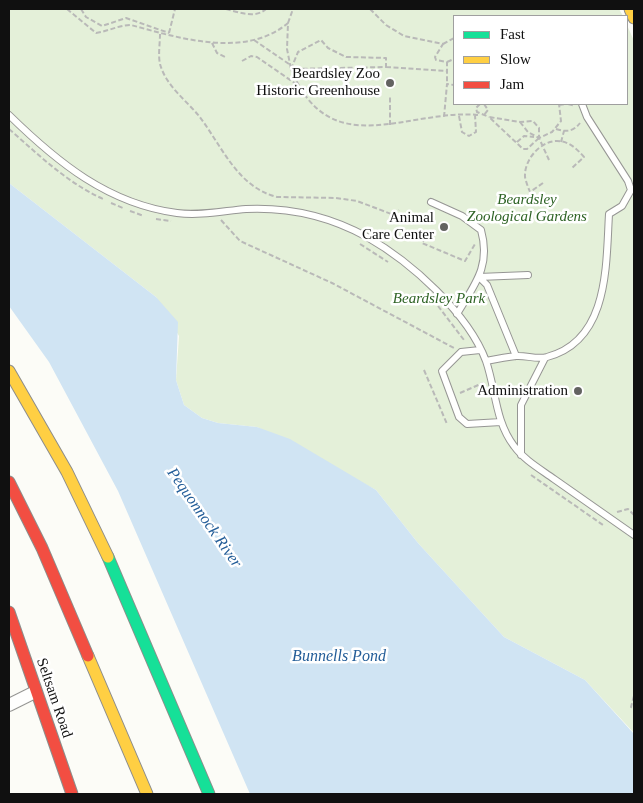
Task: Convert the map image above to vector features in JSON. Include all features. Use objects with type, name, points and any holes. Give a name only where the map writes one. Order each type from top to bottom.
[{"type":"main road","points":[[630,9],[634,18]]},
{"type":"main road","points":[[9,371],[78,491],[209,794]]},
{"type":"main road","points":[[9,482],[42,548],[147,794]]},
{"type":"main road","name":"Seltsam Road","points":[[9,612],[35,692],[72,794]]},
{"type":"street","points":[[9,705],[35,692]]},
{"type":"lane","points":[[486,361],[516,356],[545,358],[566,349],[580,340],[592,324],[604,273],[609,214],[622,206],[631,190],[628,181],[587,117],[582,105]]},
{"type":"lane","points":[[9,115],[34,139],[84,180],[134,204],[178,213],[272,209],[310,213],[347,226],[369,238],[414,271],[457,314],[476,350],[486,361],[501,422],[513,445],[521,455],[634,535]]},
{"type":"lane","points":[[431,202],[462,216],[482,230],[486,250],[484,265],[457,314]]},
{"type":"lane","points":[[479,277],[528,275]]},
{"type":"lane","points":[[479,277],[487,285],[516,356]]},
{"type":"lane","points":[[476,350],[460,352],[442,371],[459,417],[467,424],[501,422]]},
{"type":"lane","points":[[521,455],[521,405],[545,358]]},
{"type":"path","points":[[67,9],[96,33],[109,31],[121,26],[131,26],[160,34],[212,43],[254,40],[288,24]]},
{"type":"path","points":[[81,9],[86,17],[102,26],[126,18],[169,35]]},
{"type":"path","points":[[169,35],[174,9]]},
{"type":"path","points":[[226,9],[236,13],[262,13],[266,9]]},
{"type":"path","points":[[289,9],[293,10],[288,24],[287,49],[289,64],[298,85],[310,102],[321,111],[340,121],[363,126],[390,125],[444,117],[475,115],[520,122],[533,121],[539,128],[538,138],[549,160]]},
{"type":"path","points":[[370,9],[386,24],[404,36],[443,44]]},
{"type":"path","points":[[160,34],[160,64],[173,88],[199,116],[215,138],[225,157],[252,185],[268,195],[277,197],[357,201],[394,215],[399,210]]},
{"type":"path","points":[[453,39],[443,44],[435,58],[447,62],[453,59]]},
{"type":"path","points":[[254,40],[289,64]]},
{"type":"path","points":[[291,69],[298,52],[320,40],[328,48],[346,57],[386,58],[386,67]]},
{"type":"path","points":[[212,43],[217,53],[227,58]]},
{"type":"path","points":[[242,61],[251,56],[257,57],[298,85]]},
{"type":"path","points":[[444,117],[447,62]]},
{"type":"path","points":[[291,69],[386,67],[447,71]]},
{"type":"path","points":[[447,84],[453,85]]},
{"type":"path","points":[[390,95],[390,125]]},
{"type":"path","points":[[479,115],[476,108],[480,105]]},
{"type":"path","points":[[483,105],[488,110],[484,116]]},
{"type":"path","points":[[489,117],[519,146],[527,149],[538,138],[556,128],[562,115],[559,105]]},
{"type":"path","points":[[459,116],[462,132],[469,136],[476,132],[475,115]]},
{"type":"path","points":[[520,122],[528,132],[538,138]]},
{"type":"path","points":[[556,128],[564,131],[575,129]]},
{"type":"path","points":[[9,129],[75,185],[137,214],[175,222]]},
{"type":"path","points":[[561,142],[564,131]]},
{"type":"path","points":[[517,142],[524,136],[538,138]]},
{"type":"path","points":[[543,183],[530,192],[525,178],[526,166],[532,155],[542,147],[561,142],[574,146],[584,157],[572,168]]},
{"type":"path","points":[[214,221],[230,219]]},
{"type":"path","points":[[221,220],[240,241],[332,283],[460,352]]},
{"type":"path","points":[[425,237],[422,243],[464,261],[474,244],[486,250]]},
{"type":"path","points":[[360,244],[392,264]]},
{"type":"path","points":[[438,306],[476,350]]},
{"type":"path","points":[[424,370],[446,424]]},
{"type":"path","points":[[481,374],[485,392]]},
{"type":"path","points":[[529,473],[609,529]]},
{"type":"path","points":[[606,516],[628,509],[634,515]]},
{"type":"path","points":[[634,696],[631,707],[634,709]]},
{"type":"green space","name":"Beardsley Park","points":[[9,9],[619,9],[622,15],[453,15],[453,105],[628,105],[628,27],[634,41],[634,733],[585,680],[504,637],[418,543],[376,490],[257,427],[218,423],[202,418],[184,405],[176,380],[179,336],[156,297],[9,183]]},
{"type":"water","name":"Bunnells Pond","points":[[9,183],[156,297],[178,322],[176,380],[184,405],[202,418],[218,423],[257,427],[290,439],[376,490],[418,543],[504,637],[585,680],[634,734],[634,794],[250,794],[118,491],[49,362],[9,306]]},
{"type":"traffic: fast","points":[[108,557],[209,794]]},
{"type":"traffic: slow","points":[[630,9],[634,18]]},
{"type":"traffic: slow","points":[[9,371],[67,472],[108,557]]},
{"type":"traffic: slow","points":[[88,656],[147,794]]},
{"type":"traffic: jam","points":[[9,482],[42,548],[88,656]]},
{"type":"traffic: jam","points":[[9,612],[72,794]]},
{"type":"place","name":"Beardsley Zoo Historic Greenhouse","points":[[390,83]]},
{"type":"place","name":"Animal Care Center","points":[[444,227]]},
{"type":"place","name":"Administration","points":[[578,391]]},
{"type":"park label","name":"Beardsley Zoological Gardens","points":[[527,208]]},
{"type":"water label","name":"Pequonnock River","points":[[204,518]]}]
